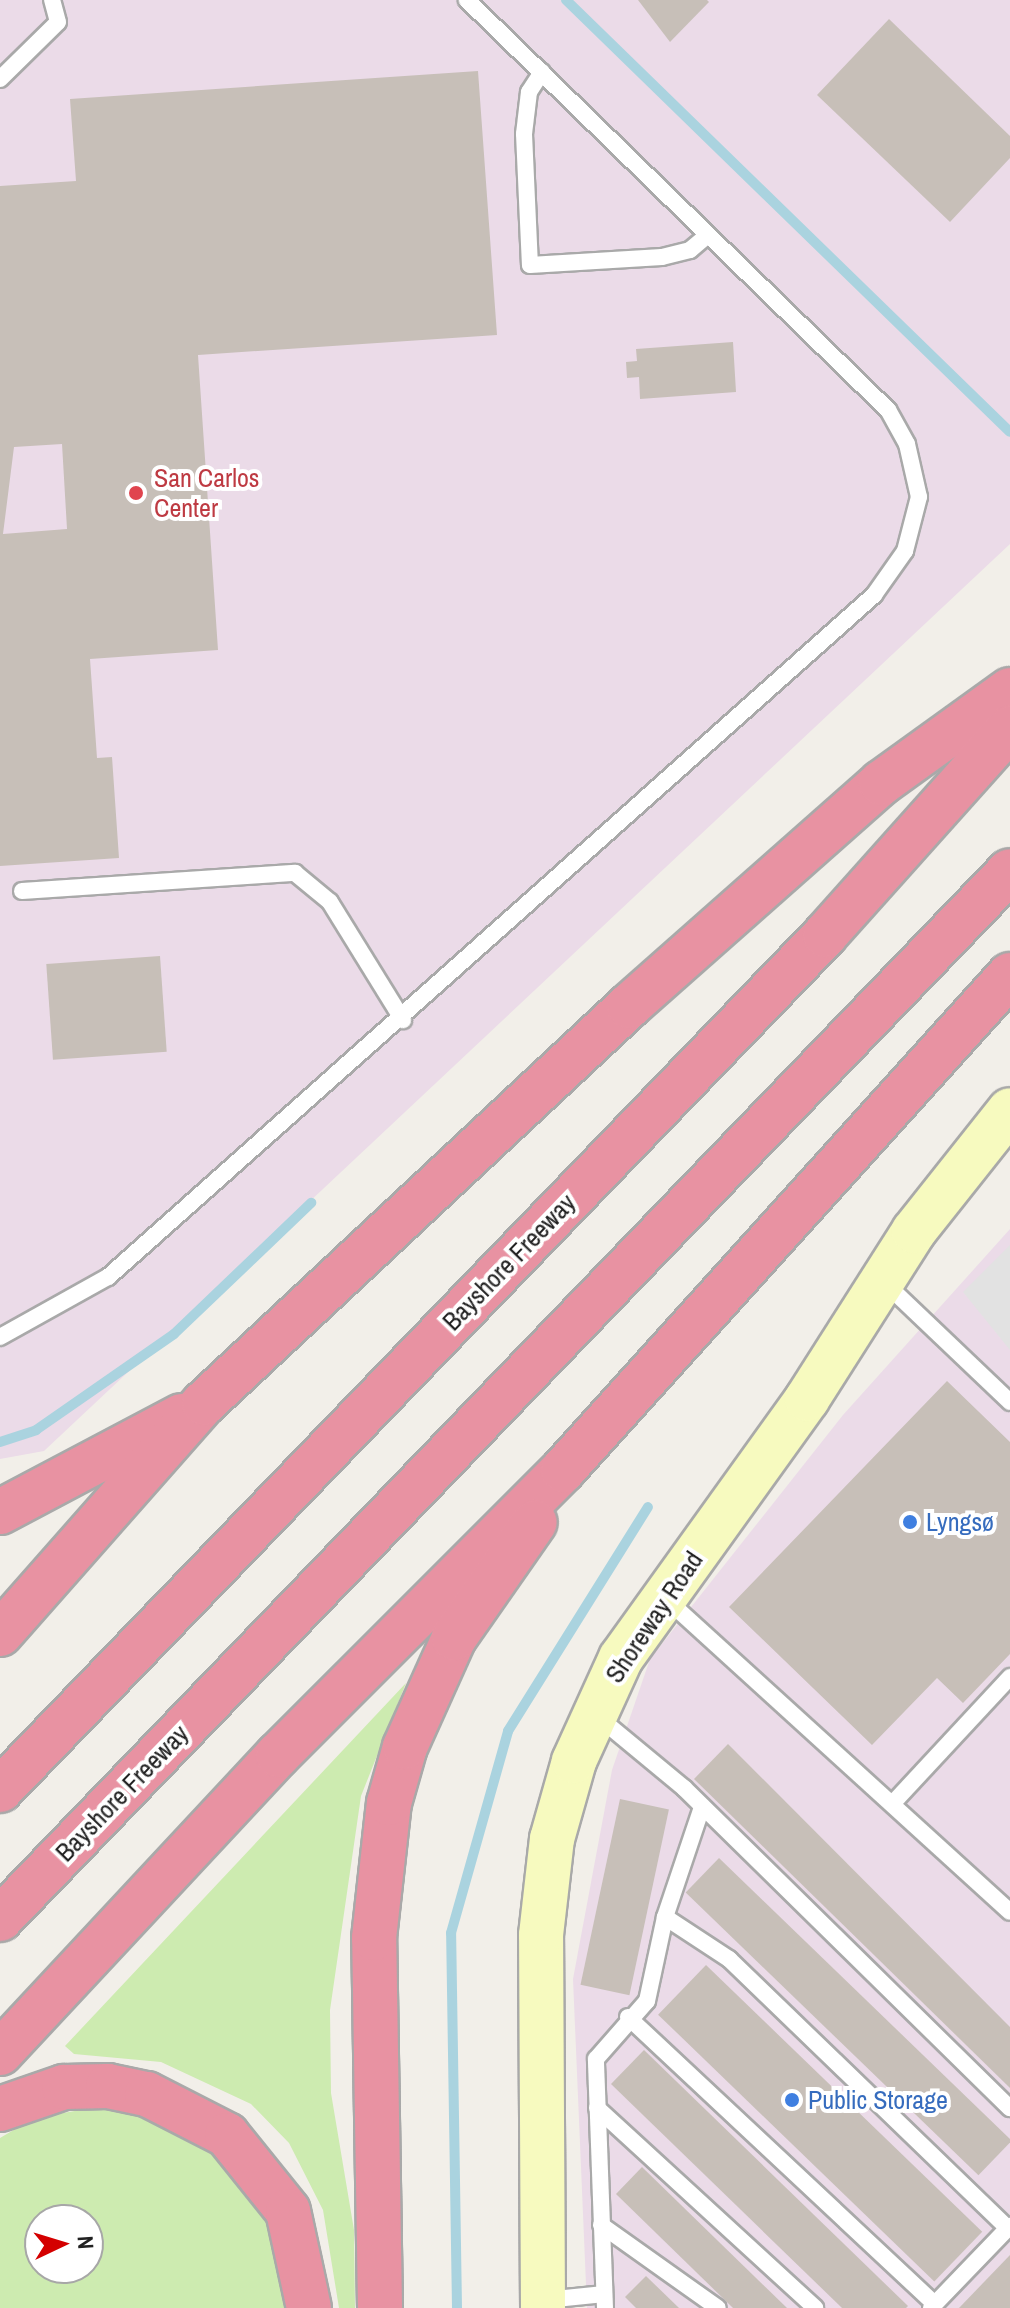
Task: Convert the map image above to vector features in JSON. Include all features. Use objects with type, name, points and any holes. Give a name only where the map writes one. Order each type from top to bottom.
[{"type":"highway","points":[[0,1634],[204,1403],[698,945],[881,783],[1010,690]]},
{"type":"highway","name":"Bayshore Freeway","points":[[0,1790],[825,935],[1010,728]]},
{"type":"highway","name":"Bayshore Freeway","points":[[0,1919],[1010,871]]},
{"type":"highway","points":[[0,2053],[278,1755],[563,1470],[1010,975]]},
{"type":"highway","points":[[0,1512],[204,1403]]},
{"type":"highway","points":[[380,2308],[374,1938],[389,1803],[410,1732],[454,1638],[519,1552],[563,1470]]},
{"type":"highway","points":[[0,2109],[64,2087],[108,2086],[147,2094],[227,2135],[288,2211],[304,2258],[309,2308]]},
{"type":"street","name":"Shoreway Road","points":[[543,2304],[544,1904],[552,1839],[593,1713],[664,1597],[882,1280],[1010,1110]]},
{"type":"lane","points":[[0,79],[58,22],[52,0]]},
{"type":"lane","points":[[0,1337],[108,1277],[403,1020],[874,595],[905,551],[919,497],[907,444],[888,410],[467,0]]},
{"type":"lane","points":[[542,72],[529,92],[524,134],[530,265],[662,257],[690,250],[708,235]]},
{"type":"lane","points":[[22,891],[295,873],[330,902],[403,1020]]},
{"type":"lane","points":[[882,1280],[1010,1402]]},
{"type":"lane","points":[[664,1597],[1010,1912]]},
{"type":"lane","points":[[893,1803],[1010,1677]]},
{"type":"lane","points":[[593,1713],[702,1807],[1010,2108]]},
{"type":"lane","points":[[543,2304],[605,2301],[596,2059],[628,2017],[647,2001],[665,1917],[702,1807]]},
{"type":"lane","points":[[628,2017],[933,2306],[1009,2227],[729,1959],[665,1917]]},
{"type":"lane","points":[[597,2108],[815,2308]]},
{"type":"lane","points":[[601,2225],[718,2308]]},
{"type":"shaded area","points":[[0,0],[1010,0],[1010,544],[44,1451],[0,1459]]},
{"type":"shaded area","points":[[1010,1229],[1010,2308],[587,2308],[573,1979],[612,1770],[650,1659],[843,1415]]},
{"type":"shaded area","points":[[1010,1245],[1010,1350],[963,1292]]},
{"type":"green space","points":[[406,1683],[361,1796],[330,2010],[331,2093],[354,2230],[355,2308],[339,2308],[323,2210],[289,2143],[251,2104],[161,2062],[74,2054],[65,2046]]},
{"type":"green space","points":[[98,2107],[149,2115],[194,2135],[234,2168],[265,2210],[283,2258],[288,2308],[0,2308],[0,2138],[34,2118]]},
{"type":"building","points":[[638,0],[707,0],[709,2],[670,42]]},
{"type":"building","points":[[889,19],[1010,136],[1010,158],[950,222],[817,95]]},
{"type":"building","name":"San Carlos Center","points":[[478,71],[497,335],[198,355],[218,650],[90,659],[97,758],[112,757],[119,858],[0,866],[0,186],[76,181],[70,99]],"holes":[[[62,444],[67,529],[3,534],[14,447]]]},
{"type":"building","points":[[733,342],[736,392],[640,399],[639,377],[627,378],[626,362],[637,361],[636,349]]},
{"type":"building","points":[[160,956],[167,1052],[53,1060],[46,964]]},
{"type":"building","name":"Lyngsø","points":[[947,1381],[1010,1442],[1010,1654],[963,1703],[937,1678],[872,1745],[729,1607]]},
{"type":"building","points":[[728,1744],[1010,2027],[1010,2088],[694,1779]]},
{"type":"building","points":[[620,1799],[669,1809],[629,1995],[580,1985]]},
{"type":"building","points":[[719,1858],[1010,2139],[978,2175],[686,1893]]},
{"type":"building","points":[[706,1965],[982,2232],[934,2281],[658,2015]]},
{"type":"building","points":[[644,2050],[908,2306],[842,2308],[611,2084]]},
{"type":"building","points":[[642,2167],[787,2308],[733,2308],[616,2194]]},
{"type":"building","points":[[1010,2255],[1010,2308],[959,2308]]},
{"type":"building","points":[[646,2276],[679,2308],[636,2308],[625,2297]]},
{"type":"waterway","points":[[566,0],[1010,432]]},
{"type":"waterway","points":[[0,1442],[36,1430],[174,1334],[311,1203]]},
{"type":"waterway","points":[[457,2308],[451,1933],[508,1731],[648,1507]]},
{"type":"place","name":"San Carlos Center","points":[[136,493]]},
{"type":"place","name":"Lyngsø","points":[[910,1522]]},
{"type":"place","name":"Public Storage","points":[[792,2100]]}]
